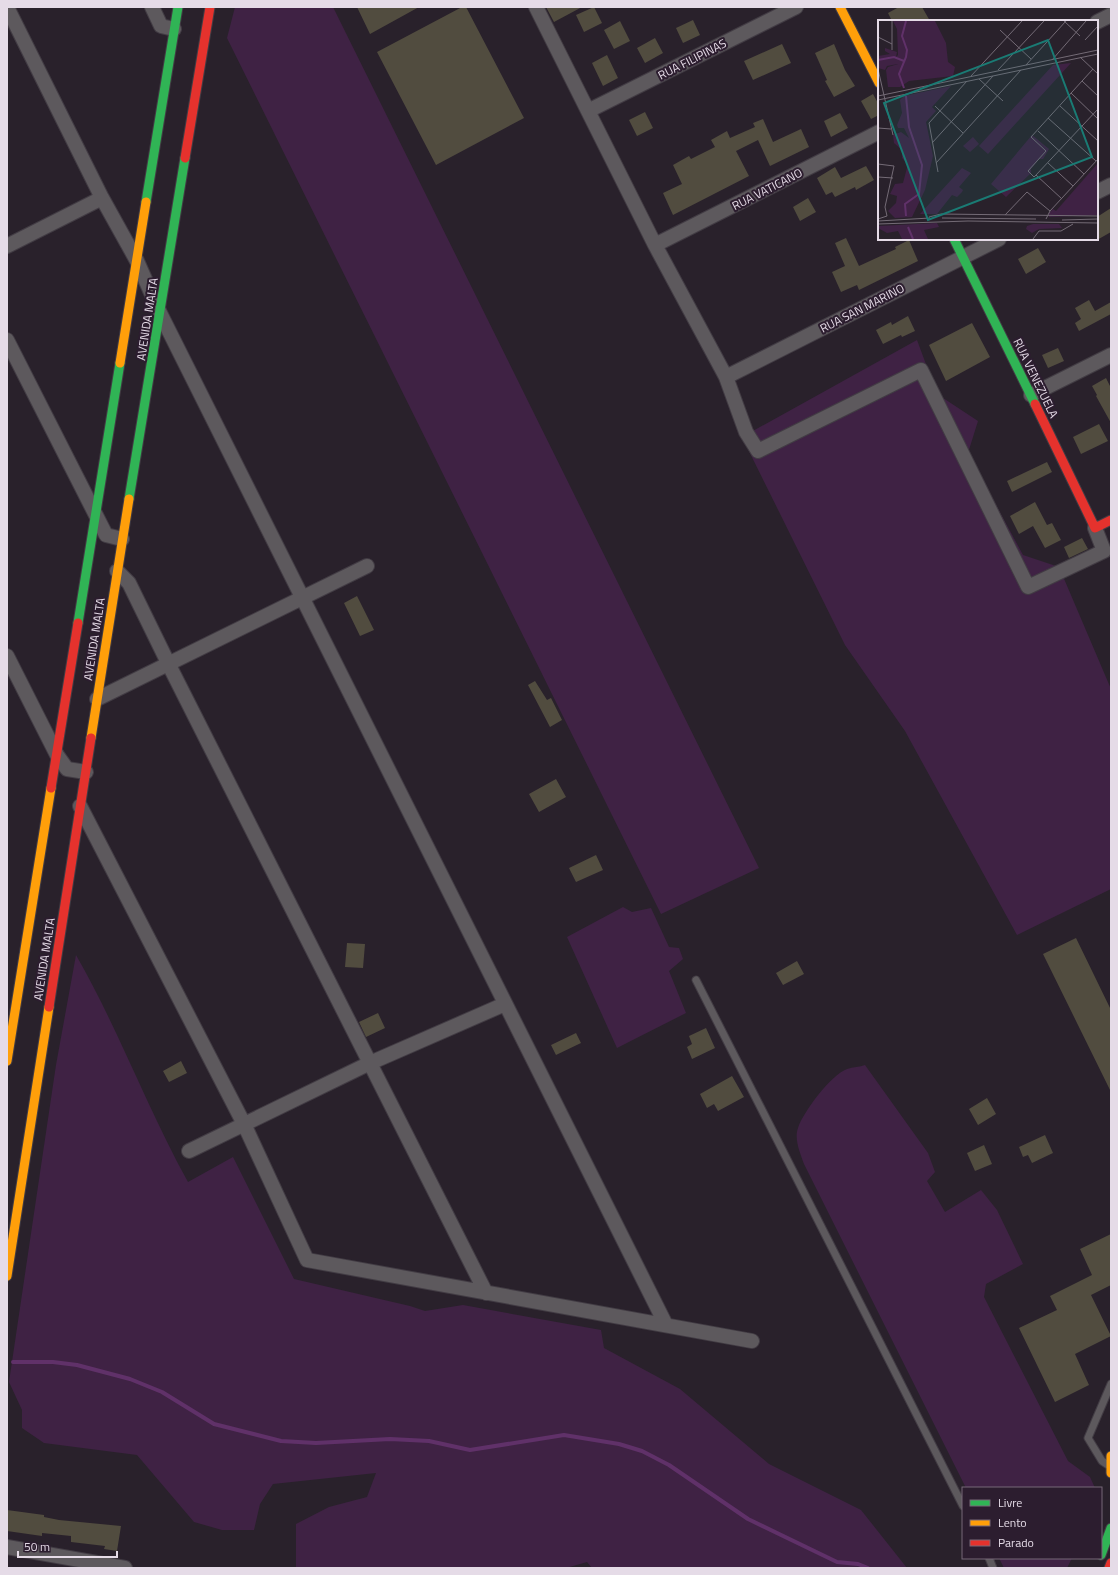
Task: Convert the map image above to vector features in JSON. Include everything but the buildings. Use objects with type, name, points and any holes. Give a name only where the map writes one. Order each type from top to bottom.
[{"type":"main road","name":"AVENIDA MALTA","points":[[7,1061],[178,7]]},
{"type":"main road","name":"AVENIDA MALTA","points":[[7,1276],[122,539],[210,7]]},
{"type":"main road","points":[[840,7],[878,81]]},
{"type":"main road","name":"RUA VENEZUELA","points":[[954,240],[1032,395],[1095,528]]},
{"type":"main road","points":[[1095,528],[1111,520]]},
{"type":"main road","points":[[1110,1470],[1111,1456]]},
{"type":"main road","points":[[1102,1553],[1111,1528]]},
{"type":"main road","points":[[1109,1568],[1111,1563]]},
{"type":"street","points":[[7,7],[102,198],[137,261],[160,313],[666,1325]]},
{"type":"street","points":[[152,7],[161,26],[174,29]]},
{"type":"street","points":[[536,7],[655,245],[726,377],[746,432],[758,451],[921,370],[1028,587],[1104,551],[1095,528]]},
{"type":"street","name":"RUA FILIPINAS","points":[[588,111],[796,7]]},
{"type":"street","points":[[1098,22],[1111,15]]},
{"type":"street","name":"RUA VATICANO","points":[[655,245],[878,133]]},
{"type":"street","points":[[1098,192],[1111,185]]},
{"type":"street","points":[[7,246],[102,198]]},
{"type":"street","name":"RUA SAN MARINO","points":[[726,377],[996,240]]},
{"type":"street","points":[[7,340],[106,535],[122,539]]},
{"type":"street","points":[[1032,395],[1111,355]]},
{"type":"street","points":[[97,700],[367,566]]},
{"type":"street","points":[[117,571],[129,582],[169,665],[486,1293]]},
{"type":"street","points":[[7,656],[57,755],[67,769],[86,772]]},
{"type":"street","points":[[80,806],[244,1124],[307,1260],[752,1341]]},
{"type":"street","points":[[189,1151],[370,1063],[505,1004]]},
{"type":"street","points":[[7,1547],[123,1568]]},
{"type":"lane","points":[[696,980],[962,1504]]},
{"type":"lane","points":[[1110,1470],[1102,1461],[1088,1438],[1111,1384]]},
{"type":"shaded area","points":[[235,7],[333,7],[759,868],[661,914],[227,38]]},
{"type":"shaded area","points":[[917,340],[937,394],[978,421],[968,453],[1023,555],[1059,567],[1111,689],[1111,889],[1017,935],[905,731],[845,645],[742,437]]},
{"type":"shaded area","points":[[623,907],[632,912],[651,908],[669,947],[679,948],[683,959],[669,971],[686,1013],[617,1048],[567,937]]},
{"type":"shaded area","points":[[76,955],[105,1011],[159,1126],[188,1182],[233,1157],[294,1279],[410,1306],[425,1311],[463,1305],[601,1330],[604,1348],[680,1389],[769,1464],[861,1510],[907,1568],[592,1568],[587,1562],[566,1568],[296,1568],[296,1524],[329,1507],[367,1497],[376,1473],[273,1484],[260,1504],[254,1530],[222,1530],[194,1522],[137,1455],[44,1443],[22,1428],[22,1410],[9,1382],[56,1065]]},
{"type":"shaded area","points":[[865,1065],[928,1153],[935,1172],[927,1181],[945,1212],[981,1190],[997,1210],[1023,1264],[986,1284],[984,1297],[1068,1461],[1090,1477],[1095,1487],[966,1487],[804,1164],[798,1146],[798,1128],[811,1104],[833,1078],[847,1069]]},
{"type":"shaded area","points":[[1000,1559],[1072,1559],[1067,1568],[1004,1568]]},
{"type":"waterway","points":[[13,1362],[53,1362],[77,1365],[130,1379],[162,1392],[214,1424],[281,1441],[316,1443],[390,1439],[429,1441],[470,1450],[564,1435],[619,1444],[642,1451],[669,1465],[748,1519],[837,1562],[858,1564],[868,1568]]},
{"type":"traffic: fast","points":[[146,202],[178,7]]},
{"type":"traffic: fast","points":[[129,499],[185,158]]},
{"type":"traffic: fast","points":[[954,240],[1035,404]]},
{"type":"traffic: fast","points":[[78,623],[120,363]]},
{"type":"traffic: fast","points":[[1102,1552],[1111,1528]]},
{"type":"traffic: slow","points":[[840,7],[878,81]]},
{"type":"traffic: slow","points":[[120,363],[146,202]]},
{"type":"traffic: slow","points":[[91,738],[129,499]]},
{"type":"traffic: slow","points":[[7,1061],[51,788]]},
{"type":"traffic: slow","points":[[7,1276],[49,1007]]},
{"type":"traffic: slow","points":[[1111,1456],[1111,1473]]},
{"type":"traffic: jam","points":[[185,158],[210,7]]},
{"type":"traffic: jam","points":[[1035,404],[1095,528],[1111,520]]},
{"type":"traffic: jam","points":[[51,788],[78,623]]},
{"type":"traffic: jam","points":[[49,1007],[91,738]]},
{"type":"traffic: jam","points":[[1109,1568],[1111,1563]]}]
